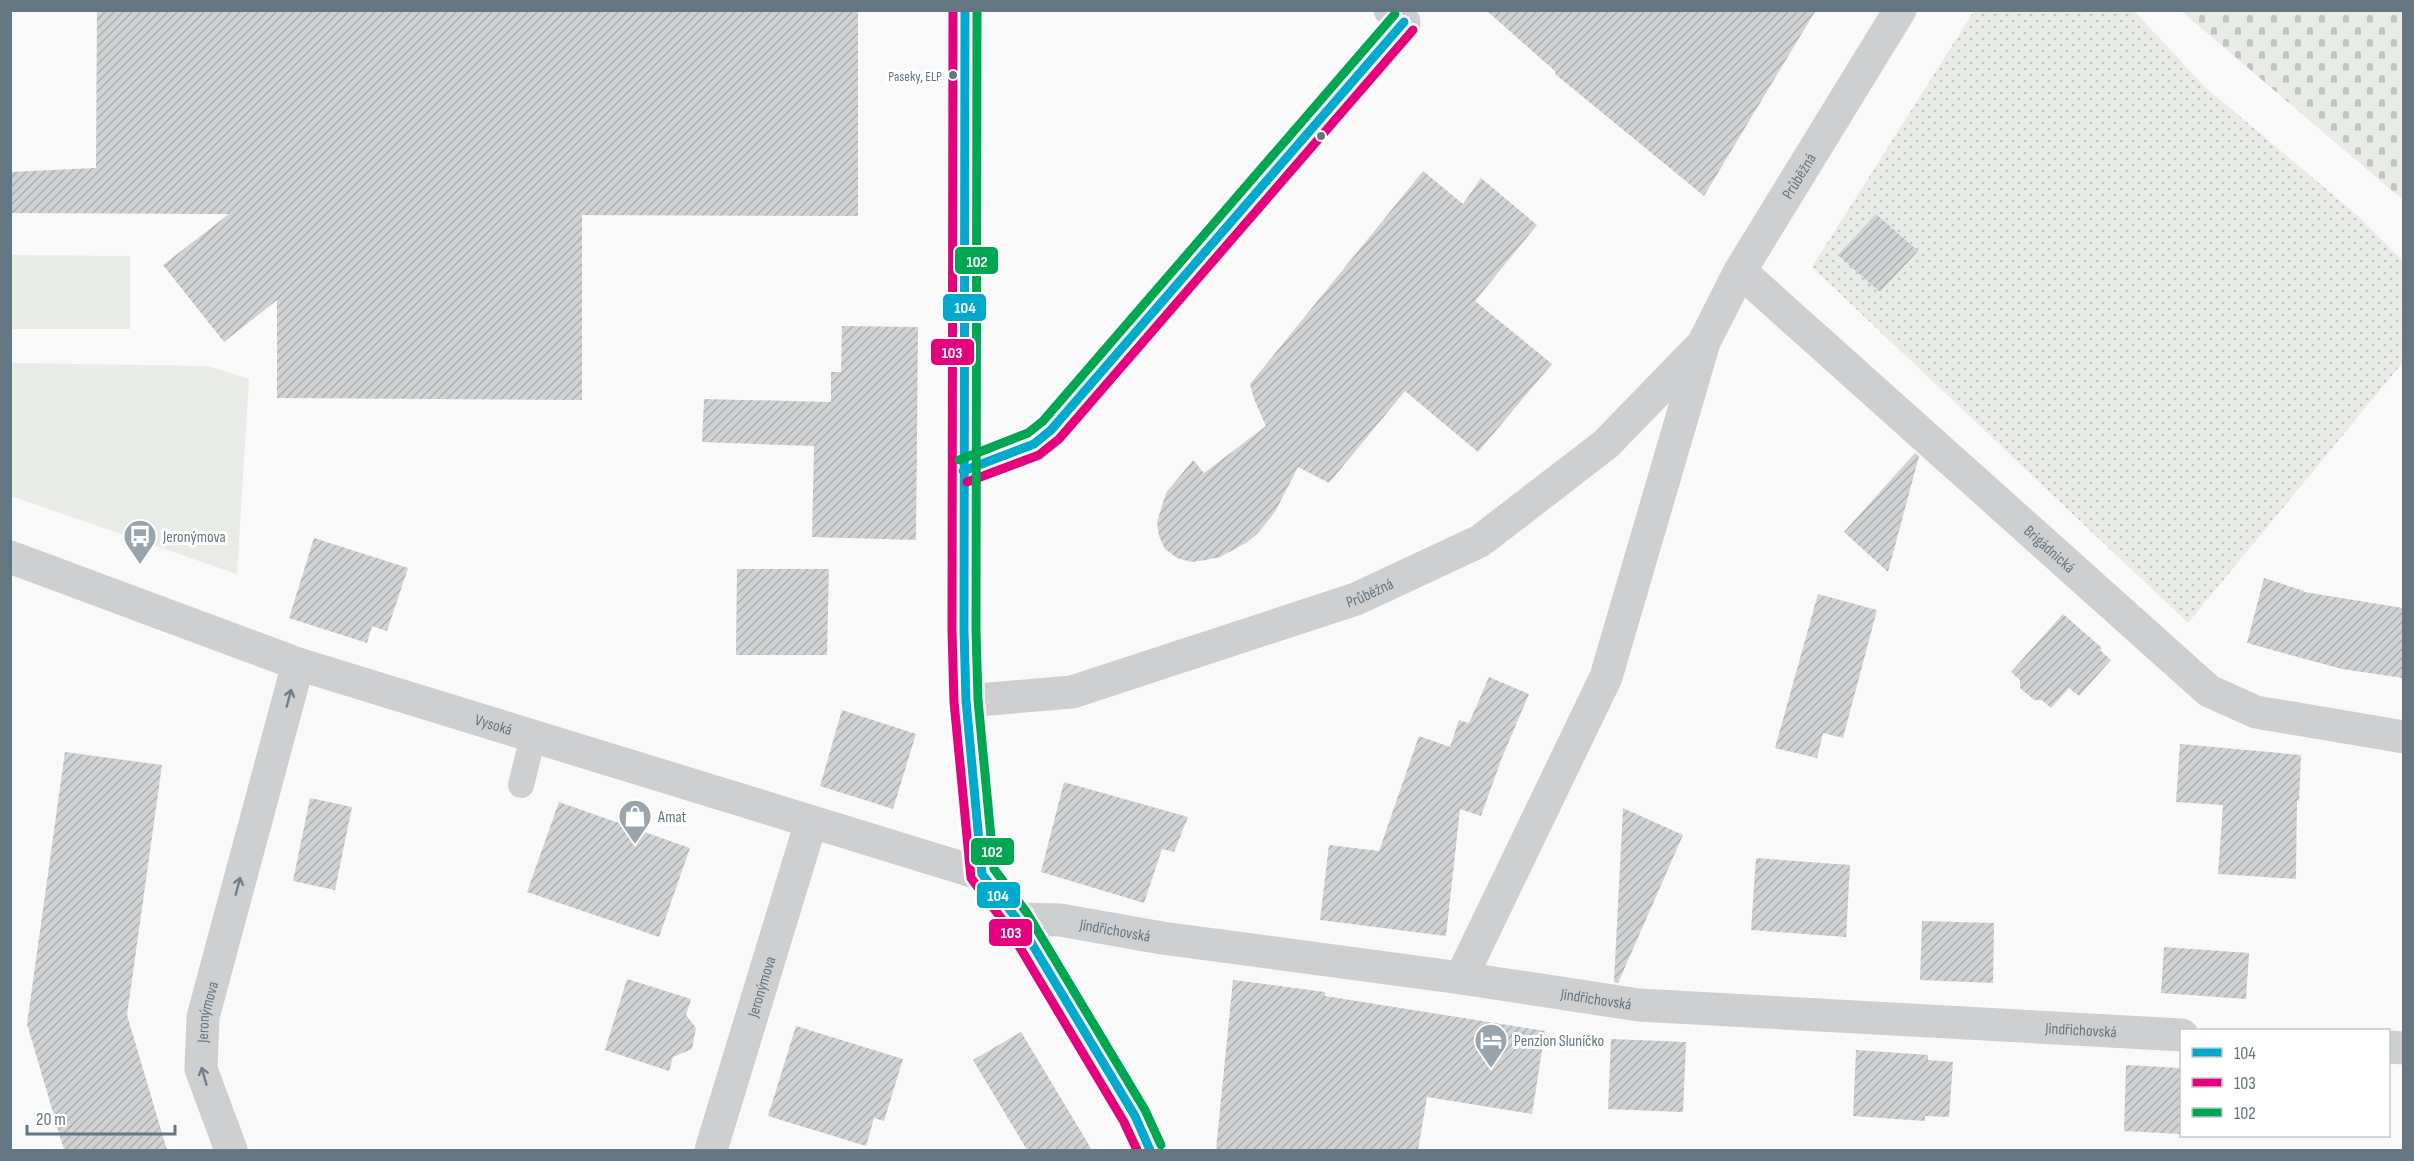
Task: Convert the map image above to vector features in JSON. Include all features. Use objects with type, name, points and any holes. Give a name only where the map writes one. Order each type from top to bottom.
[{"type":"street","points":[[966,10],[963,471],[966,701],[982,874],[1017,919],[1135,1116],[1150,1150]]},
{"type":"street","name":"Průběžná","points":[[1461,978],[1606,677],[1703,344],[1740,271],[1900,10]]},
{"type":"street","points":[[963,471],[1034,444],[1051,430],[1335,105],[1402,14]]},
{"type":"street","name":"Brigádnická","points":[[1740,271],[2209,691],[2256,712],[2403,737]]},
{"type":"street","name":"Průběžná","points":[[966,701],[1072,692],[1356,600],[1480,541],[1606,444],[1703,344]]},
{"type":"street","name":"Vysoká","points":[[10,556],[297,664],[982,874]]},
{"type":"street","name":"Jeronýmova","points":[[231,1150],[201,1069],[203,1017],[297,664]]},
{"type":"street","name":"Jeronýmova","points":[[711,1150],[811,822]]},
{"type":"street","name":"Jindřichovská","points":[[1017,919],[1060,920],[1162,938],[1461,978],[1639,1005],[2180,1035]]},
{"type":"lane","points":[[521,784],[533,737]]},
{"type":"green space","points":[[1974,11],[2134,11],[2206,88],[2357,215],[2403,261],[2403,362],[2188,623],[1812,267]]},
{"type":"green space","points":[[2181,11],[2403,11],[2403,200]]},
{"type":"green space","points":[[11,255],[130,256],[130,329],[11,329]]},
{"type":"green space","points":[[11,363],[208,366],[249,379],[237,574],[11,496]]},
{"type":"building","points":[[97,10],[858,10],[858,216],[582,215],[582,400],[277,398],[277,300],[224,342],[163,265],[229,214],[10,213],[10,172],[96,168]]},
{"type":"building","points":[[1486,10],[1816,10],[1704,196],[1555,74],[1556,72]]},
{"type":"building","points":[[1423,171],[1463,204],[1481,178],[1537,225],[1475,301],[1552,364],[1478,452],[1405,391],[1329,483],[1298,467],[1275,512],[1257,534],[1246,543],[1220,557],[1191,562],[1177,558],[1165,549],[1159,536],[1157,522],[1166,493],[1193,460],[1204,473],[1266,426],[1250,384]]},
{"type":"building","points":[[1876,214],[1918,251],[1880,292],[1838,255]]},
{"type":"building","points":[[842,326],[918,327],[916,540],[812,537],[814,446],[702,442],[704,399],[831,402],[831,372],[841,372]]},
{"type":"building","points":[[1915,453],[1919,456],[1888,572],[1844,532]]},
{"type":"building","points":[[314,538],[408,568],[387,631],[372,626],[367,643],[289,618]]},
{"type":"building","points":[[737,569],[829,569],[827,655],[736,655]]},
{"type":"building","points":[[2264,578],[2304,592],[2403,608],[2403,678],[2342,669],[2247,643]]},
{"type":"building","points":[[1818,594],[1877,610],[1843,738],[1823,733],[1817,758],[1775,748]]},
{"type":"building","points":[[2063,614],[2102,648],[2100,650],[2111,660],[2079,696],[2069,688],[2051,708],[2042,700],[2034,700],[2020,688],[2020,680],[2011,672]]},
{"type":"building","points":[[1489,677],[1529,694],[1501,760],[1481,816],[1460,809],[1446,936],[1320,920],[1329,845],[1379,851],[1419,736],[1450,747],[1459,720],[1469,723]]},
{"type":"building","points":[[842,710],[916,734],[893,809],[820,786]]},
{"type":"building","points":[[2180,744],[2301,755],[2299,801],[2297,800],[2296,879],[2218,874],[2223,805],[2176,802]]},
{"type":"building","points":[[65,752],[162,765],[127,1015],[167,1150],[64,1150],[27,1024]]},
{"type":"building","points":[[1064,782],[1188,817],[1174,852],[1162,849],[1144,903],[1041,872]]},
{"type":"building","points":[[310,798],[352,807],[335,890],[293,881]]},
{"type":"building","points":[[559,802],[690,848],[659,937],[527,892]]},
{"type":"building","points":[[1623,808],[1683,835],[1618,983],[1614,982]]},
{"type":"building","points":[[1756,858],[1850,865],[1846,937],[1751,930]]},
{"type":"building","points":[[1922,921],[1994,923],[1993,983],[1920,980]]},
{"type":"building","points":[[2164,947],[2249,953],[2246,999],[2161,993]]},
{"type":"building","points":[[627,979],[691,999],[686,1015],[696,1028],[692,1049],[673,1057],[669,1071],[605,1050]]},
{"type":"building","points":[[1233,980],[1325,992],[1325,996],[1545,1031],[1532,1114],[1427,1097],[1418,1150],[1216,1150]]},
{"type":"building","points":[[796,1026],[903,1059],[884,1121],[874,1118],[866,1146],[768,1116]]},
{"type":"building","points":[[1021,1032],[1092,1150],[1027,1150],[973,1060]]},
{"type":"building","points":[[1611,1039],[1686,1042],[1683,1112],[1608,1109]]},
{"type":"building","points":[[1856,1050],[1928,1055],[1928,1060],[1953,1062],[1949,1117],[1925,1116],[1925,1121],[1853,1116]]},
{"type":"building","points":[[2126,1065],[2180,1068],[2180,1134],[2124,1131]]},
{"type":"transit line","name":"103","points":[[953,10],[952,630],[954,702],[971,878],[1007,926],[1124,1122],[1137,1150]]},
{"type":"transit line","name":"104","points":[[965,10],[964,630],[966,701],[982,874],[1017,919],[1135,1116],[1150,1150]]},
{"type":"transit line","name":"102","points":[[977,10],[976,630],[978,700],[994,869],[1027,913],[1145,1110],[1161,1145]]},
{"type":"transit line","name":"102","points":[[959,460],[1028,433],[1043,421],[1395,14]]},
{"type":"transit line","name":"104","points":[[963,471],[1034,444],[1051,430],[1404,22]]},
{"type":"transit line","name":"103","points":[[967,482],[1039,455],[1059,439],[1413,30]]},
{"type":"place","name":"Paseky, ELP","points":[[953,75]]},
{"type":"place","name":"Jeronýmova","points":[[140,565]]},
{"type":"place","name":"Amat","points":[[635,845]]},
{"type":"place","name":"Penzion Sluníčko","points":[[1491,1069]]}]
